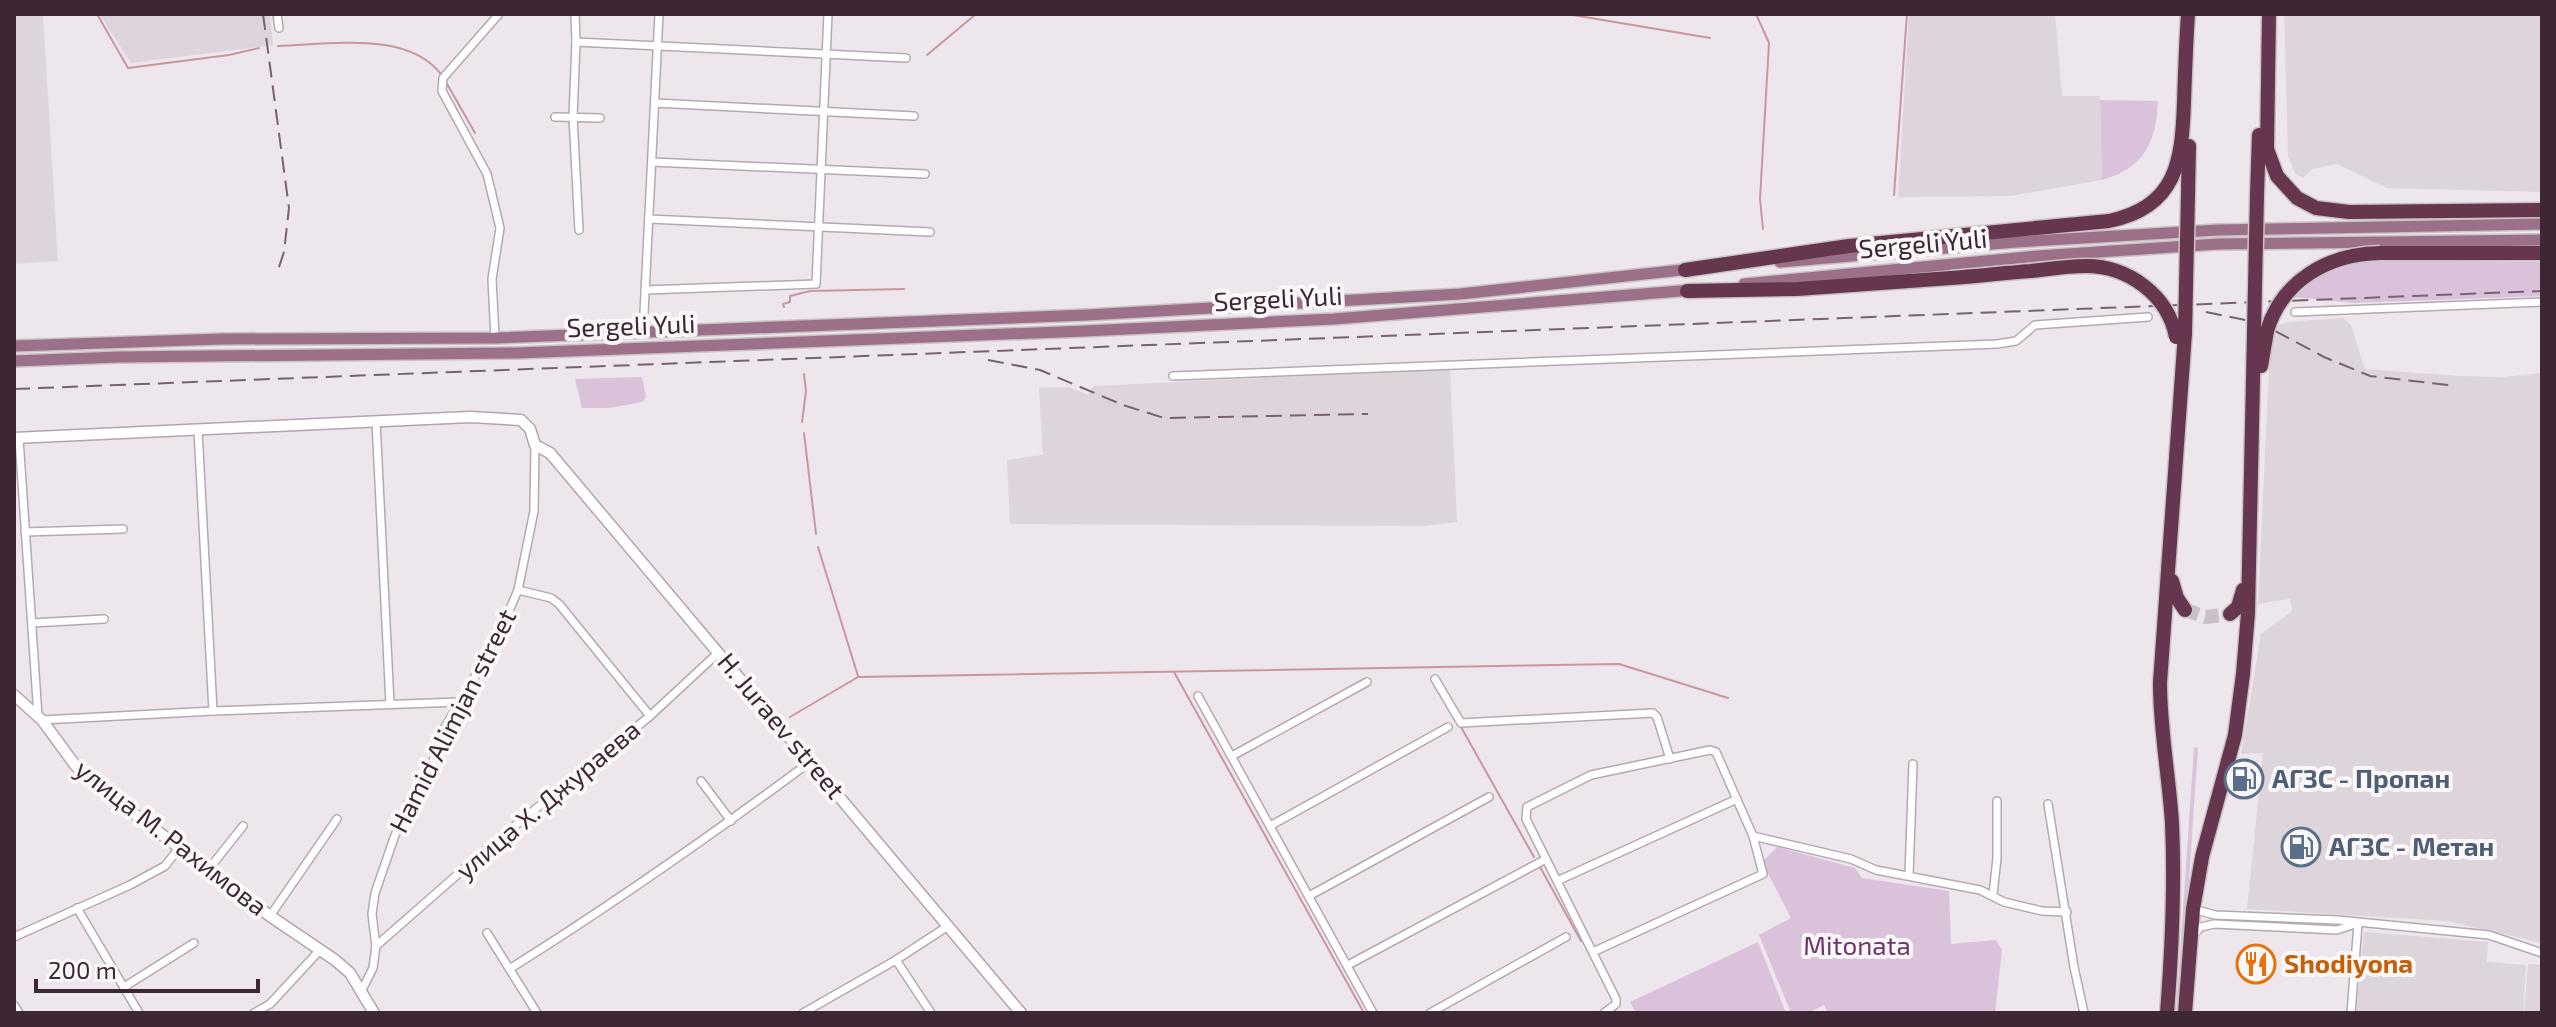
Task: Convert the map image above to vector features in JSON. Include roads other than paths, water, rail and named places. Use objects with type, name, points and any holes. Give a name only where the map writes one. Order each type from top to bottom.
[{"type":"highway","points":[[1685,270],[1849,246],[2109,221],[2134,213],[2161,193],[2179,164],[2183,143],[2187,14]]},
{"type":"highway","points":[[2185,1013],[2193,909],[2202,857],[2226,773],[2240,705],[2248,613],[2248,554],[2260,332],[2257,195],[2269,16]]},
{"type":"highway","points":[[2269,16],[2267,149],[2277,176],[2297,198],[2316,208],[2349,212],[2542,210]]},
{"type":"highway","points":[[2167,1013],[2175,908],[2172,817],[2160,704],[2176,488],[2188,195],[2190,112],[2186,35]]},
{"type":"highway","points":[[2260,332],[2282,300],[2307,275],[2338,259],[2380,253],[2542,253]]},
{"type":"highway","points":[[1687,291],[1797,289],[2083,266],[2111,269],[2138,281],[2156,296],[2180,335]]},
{"type":"highway","points":[[2230,614],[2240,603],[2248,554]]},
{"type":"highway","points":[[2170,560],[2175,592],[2185,610]]},
{"type":"main road","name":"Sergeli Yuli","points":[[14,346],[221,339],[495,338],[1335,303],[2016,242],[2218,230],[2542,224]]},
{"type":"main road","name":"Sergeli Yuli","points":[[14,361],[177,356],[517,353],[1334,319],[1687,291],[2023,257],[2218,244],[2542,240]]},
{"type":"street","points":[[277,14],[279,28]]},
{"type":"street","points":[[495,338],[492,279],[500,228],[487,174],[442,91],[443,79],[499,14]]},
{"type":"street","points":[[575,14],[573,117],[579,230]]},
{"type":"street","points":[[643,333],[659,14]]},
{"type":"street","points":[[645,290],[816,284],[828,14]]},
{"type":"street","points":[[576,42],[906,58]]},
{"type":"street","points":[[655,103],[914,116]]},
{"type":"street","points":[[555,117],[600,118]]},
{"type":"street","points":[[652,162],[925,174]]},
{"type":"street","points":[[649,219],[930,232]]},
{"type":"street","points":[[2295,312],[2542,302]]},
{"type":"street","points":[[1173,376],[1997,344],[2016,341],[2035,325],[2148,317]]},
{"type":"street","name":"H. Juraev street","points":[[376,421],[513,418],[527,426],[535,445],[550,453],[1021,1013]]},
{"type":"street","points":[[40,718],[16,438],[376,421],[390,704]]},
{"type":"street","points":[[198,430],[213,711]]},
{"type":"street","name":"Hamid Alimjan street","points":[[362,990],[373,968],[376,946],[372,914],[383,866],[408,803],[431,768],[442,732],[497,639],[518,590],[534,511],[535,445]]},
{"type":"street","points":[[25,532],[123,529]]},
{"type":"street","name":"Hamid Alimjan street","points":[[518,590],[551,598],[559,604],[650,716]]},
{"type":"street","points":[[32,623],[104,619]]},
{"type":"street","name":"улица Х. Джураева","points":[[376,946],[490,846],[650,716],[719,652]]},
{"type":"street","points":[[1435,679],[1461,723],[1653,713],[1670,759]]},
{"type":"street","points":[[1232,756],[1367,682]]},
{"type":"street","name":"улица М. Рахимова","points":[[14,695],[40,718],[85,776],[270,916],[343,967],[362,990],[374,1013]]},
{"type":"street","points":[[1198,696],[1373,1013]]},
{"type":"street","name":"улица М. Рахимова","points":[[40,718],[459,702]]},
{"type":"street","points":[[1270,826],[1448,727]]},
{"type":"street","points":[[1593,952],[1760,877],[1763,870],[1753,836],[1716,752],[1710,750],[1591,775],[1527,807],[1526,819],[1616,999],[1616,1004],[1604,1013]]},
{"type":"street","points":[[511,968],[582,924],[810,762]]},
{"type":"street","points":[[1909,875],[1913,764]]},
{"type":"street","points":[[701,781],[731,821]]},
{"type":"street","points":[[1309,896],[1489,797]]},
{"type":"street","points":[[1557,881],[1737,799]]},
{"type":"street","points":[[1993,895],[1997,858],[1997,801]]},
{"type":"street","points":[[2048,804],[2084,1013]]},
{"type":"street","points":[[270,916],[337,819]]},
{"type":"street","points":[[208,870],[243,826]]},
{"type":"street","points":[[1753,836],[1851,859],[1876,870],[1980,890],[2004,902],[2042,911],[2067,912]]},
{"type":"street","points":[[14,937],[130,885],[165,866],[179,848]]},
{"type":"street","points":[[1348,965],[1546,859]]},
{"type":"street","points":[[77,908],[139,1013]]},
{"type":"street","points":[[2193,909],[2215,915],[2489,935],[2542,953]]},
{"type":"street","points":[[2190,940],[2194,932],[2207,924],[2337,930],[2358,924]]},
{"type":"street","points":[[2351,1013],[2358,924]]},
{"type":"street","points":[[807,1012],[948,926]]},
{"type":"street","points":[[487,933],[537,1013]]},
{"type":"street","points":[[1430,1013],[1566,937]]},
{"type":"street","points":[[124,987],[194,943]]},
{"type":"street","points":[[254,1013],[270,1004],[320,950]]},
{"type":"street","points":[[896,960],[931,1013]]},
{"type":"street","points":[[14,1005],[19,1013]]},
{"type":"waterway","points":[[97,14],[128,68],[259,48]]},
{"type":"waterway","points":[[927,55],[976,14]]},
{"type":"waterway","points":[[1567,14],[1710,38]]},
{"type":"waterway","points":[[1756,14],[1769,43],[1760,199],[1763,229]]},
{"type":"waterway","points":[[1894,195],[1907,14]]},
{"type":"waterway","points":[[278,46],[343,43],[390,46],[411,52],[429,62],[443,77]]},
{"type":"waterway","points":[[446,82],[475,133]]},
{"type":"waterway","points":[[784,307],[783,304],[790,302],[790,296],[810,291],[904,289]]},
{"type":"waterway","points":[[802,422],[806,391],[804,374]]},
{"type":"waterway","points":[[804,433],[816,534]]},
{"type":"waterway","points":[[818,547],[858,676]]},
{"type":"waterway","points":[[790,717],[858,677],[1619,664],[1728,698]]},
{"type":"waterway","points":[[1174,672],[1364,1013]]},
{"type":"waterway","points":[[1461,727],[1534,857]]},
{"type":"waterway","points":[[1540,867],[1581,941]]},
{"type":"tunnel","points":[[2185,610],[2206,617],[2230,614]]},
{"type":"railway","points":[[263,14],[289,208],[284,252],[277,273]]},
{"type":"railway","points":[[14,389],[2542,291]]},
{"type":"railway","points":[[2206,312],[2260,323],[2324,357],[2370,376],[2456,386]]},
{"type":"railway","points":[[988,360],[1040,370],[1123,405],[1164,418],[1368,414]]},
{"type":"place","name":"АГЗС - Пропан","points":[[2244,779]]},
{"type":"place","name":"АГЗС - Метан","points":[[2301,847]]},
{"type":"place","name":"Shodiyona","points":[[2256,964]]},
{"type":"park label","name":"Mitonata","points":[[1857,946]]}]
